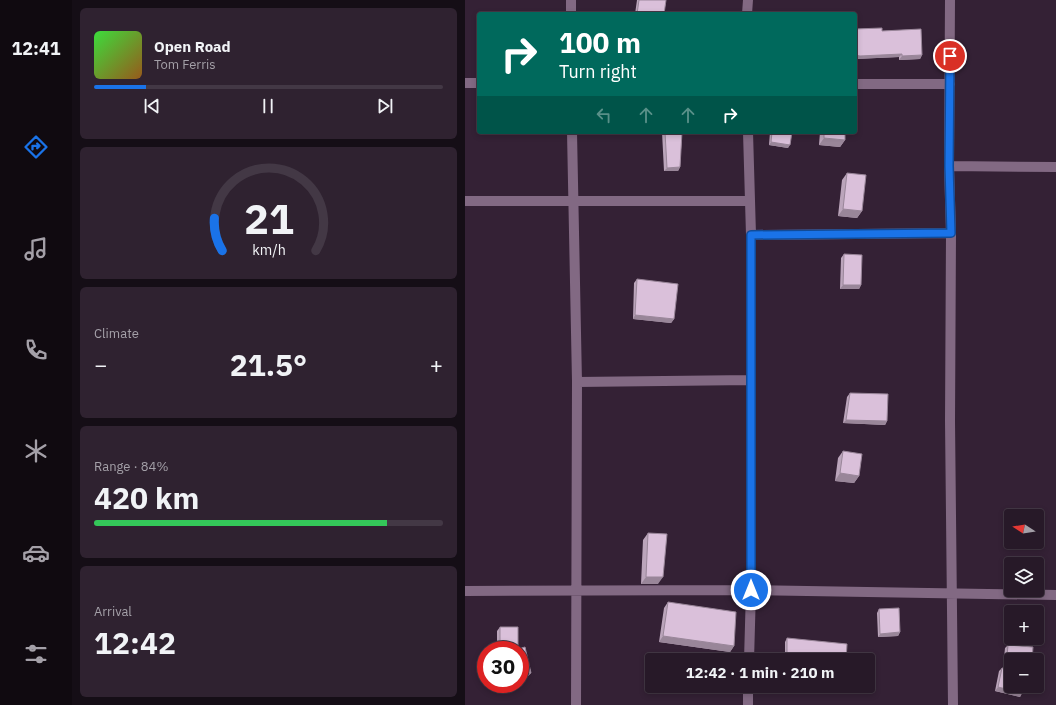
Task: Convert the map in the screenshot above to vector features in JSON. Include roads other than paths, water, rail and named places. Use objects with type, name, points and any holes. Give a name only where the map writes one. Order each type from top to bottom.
[{"type":"street","points":[[571,0],[571,12]]},
{"type":"street","points":[[747,12],[748,0]]},
{"type":"street","points":[[950,0],[950,421],[953,705]]},
{"type":"street","points":[[465,83],[477,83]]},
{"type":"street","points":[[857,84],[950,84]]},
{"type":"street","points":[[572,134],[577,382],[577,705]]},
{"type":"street","points":[[748,134],[751,235],[751,590],[749,653]]},
{"type":"street","points":[[949,166],[1056,167]]},
{"type":"street","points":[[465,201],[750,201]]},
{"type":"street","points":[[751,235],[951,233]]},
{"type":"street","points":[[577,382],[751,380]]},
{"type":"street","points":[[465,591],[751,590],[1056,594]]},
{"type":"street","points":[[748,693],[748,705]]}]
